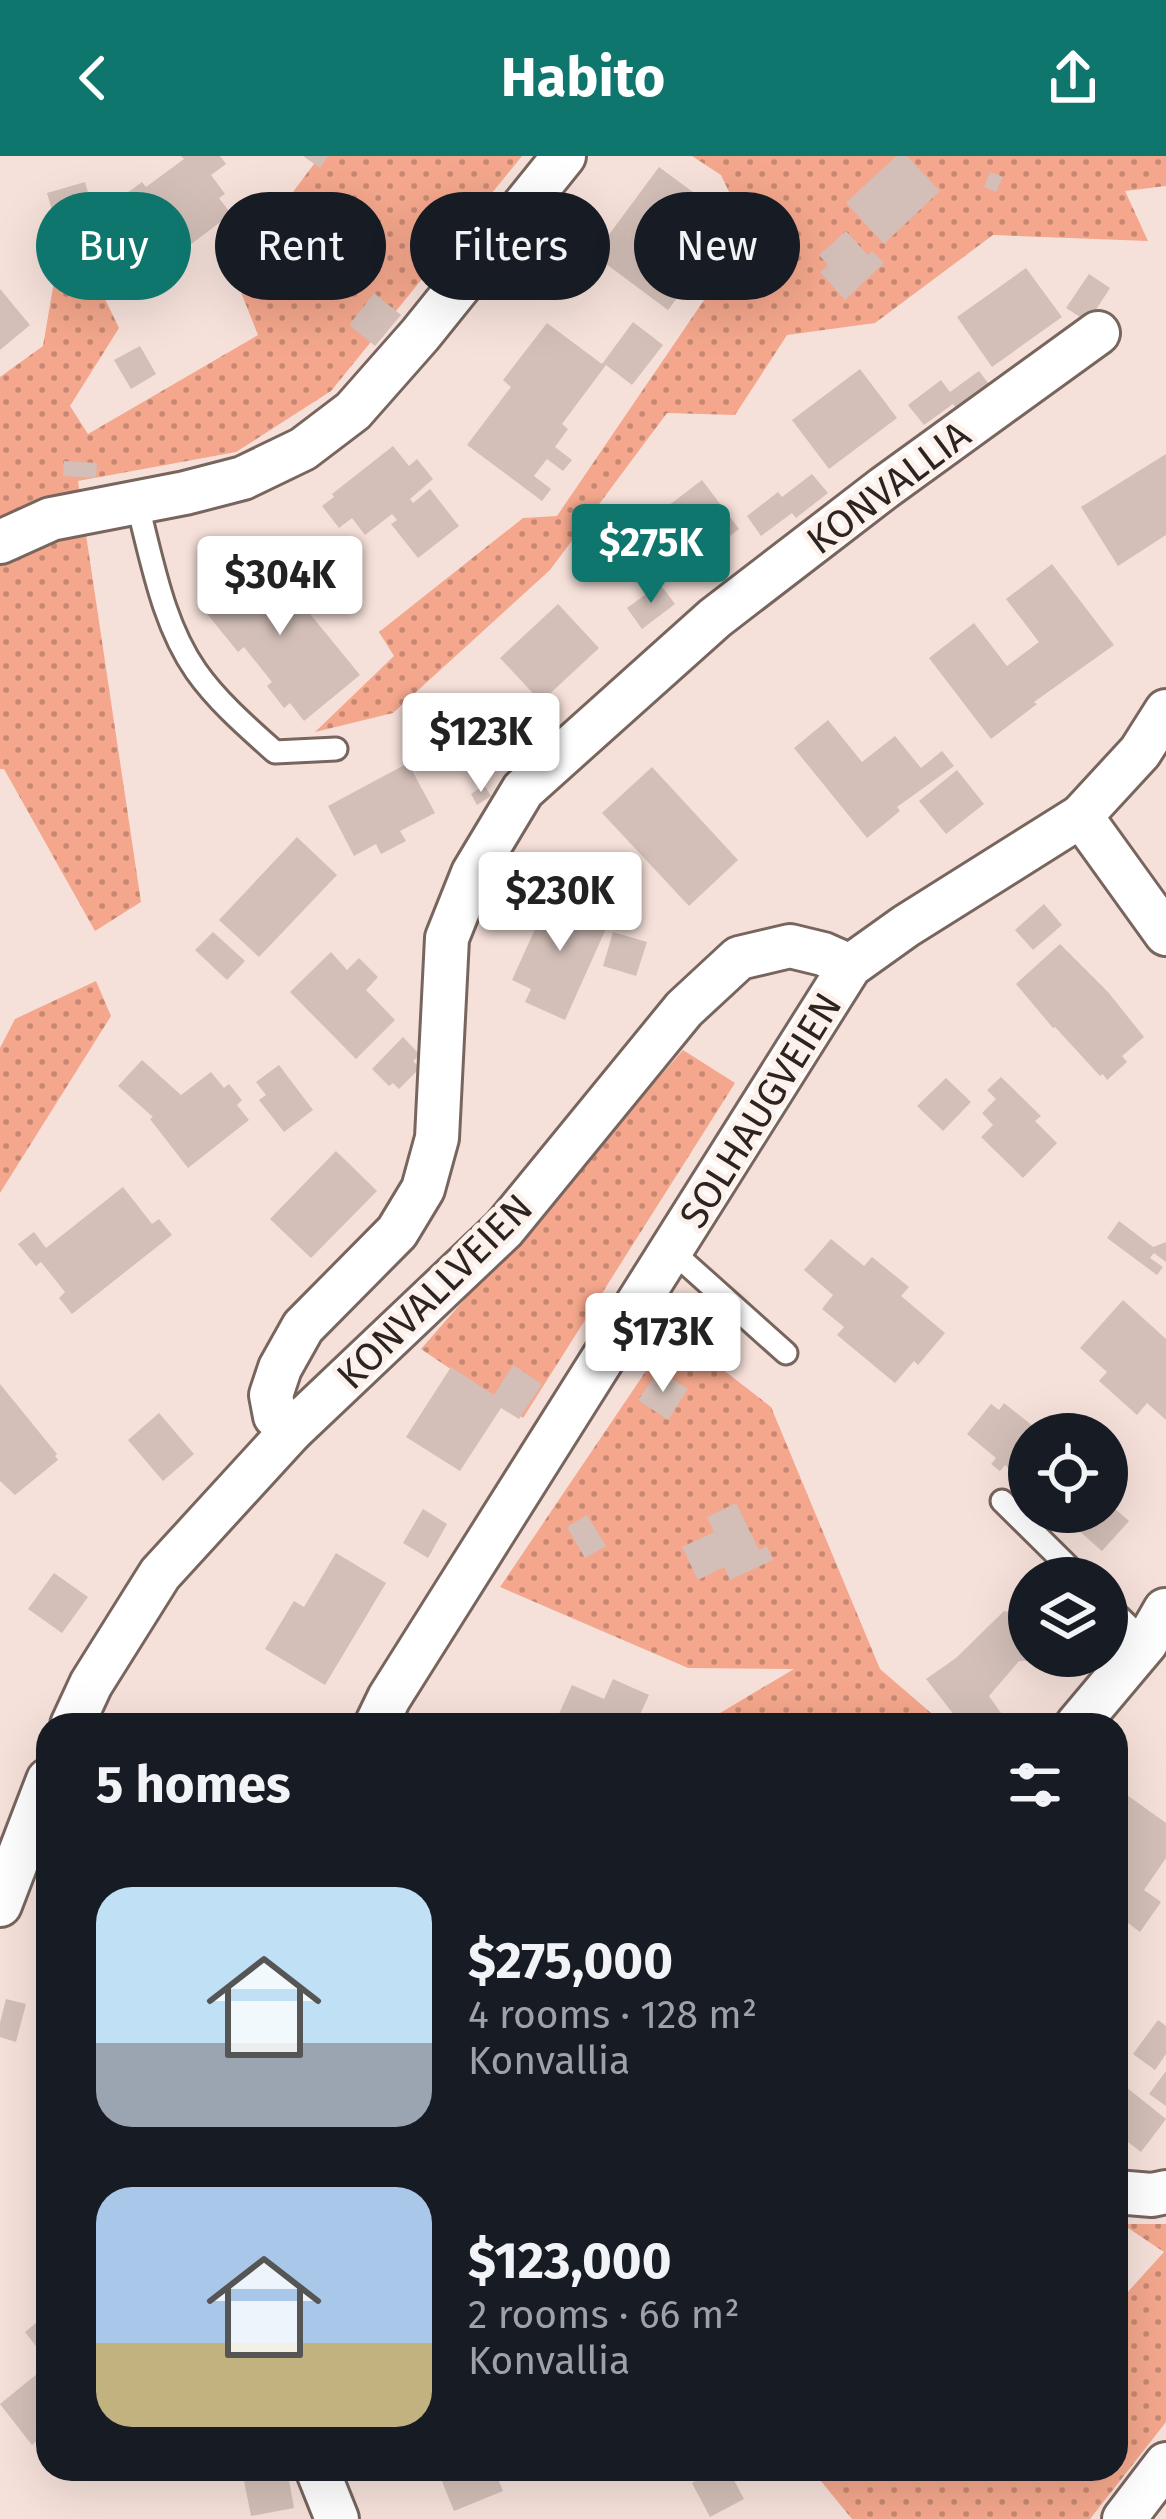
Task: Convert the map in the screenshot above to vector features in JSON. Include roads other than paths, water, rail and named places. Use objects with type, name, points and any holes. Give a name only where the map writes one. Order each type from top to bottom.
[{"type":"street","points":[[0,542],[51,518],[243,478],[303,449],[353,411],[564,156]]},
{"type":"street","name":"KONVALLIA","points":[[291,1431],[275,1416],[271,1395],[280,1368],[303,1327],[397,1232],[423,1189],[437,1138],[447,938],[473,873],[523,790],[715,618],[884,488],[1099,333]]},
{"type":"street","name":"SOLHAUGVEIEN","points":[[382,1713],[850,966],[1081,816],[1140,752],[1166,711]]},
{"type":"street","points":[[1081,816],[1166,934]]},
{"type":"street","name":"KONVALLVEIEN","points":[[78,1713],[160,1574],[291,1431],[504,1229],[684,1010],[739,958],[790,946],[850,966]]},
{"type":"street","points":[[1087,1713],[1156,1627]]},
{"type":"street","points":[[0,1904],[36,1811]]},
{"type":"street","points":[[1128,2193],[1166,2192]]},
{"type":"street","points":[[1124,2519],[1166,2464]]},
{"type":"street","points":[[322,2481],[337,2519]]},
{"type":"lane","points":[[136,503],[168,617],[195,670],[240,722],[275,752],[336,749]]},
{"type":"lane","points":[[672,1251],[787,1352]]},
{"type":"lane","points":[[1002,1501],[1059,1557]]},
{"type":"lane","points":[[1128,1614],[1156,1627]]}]
